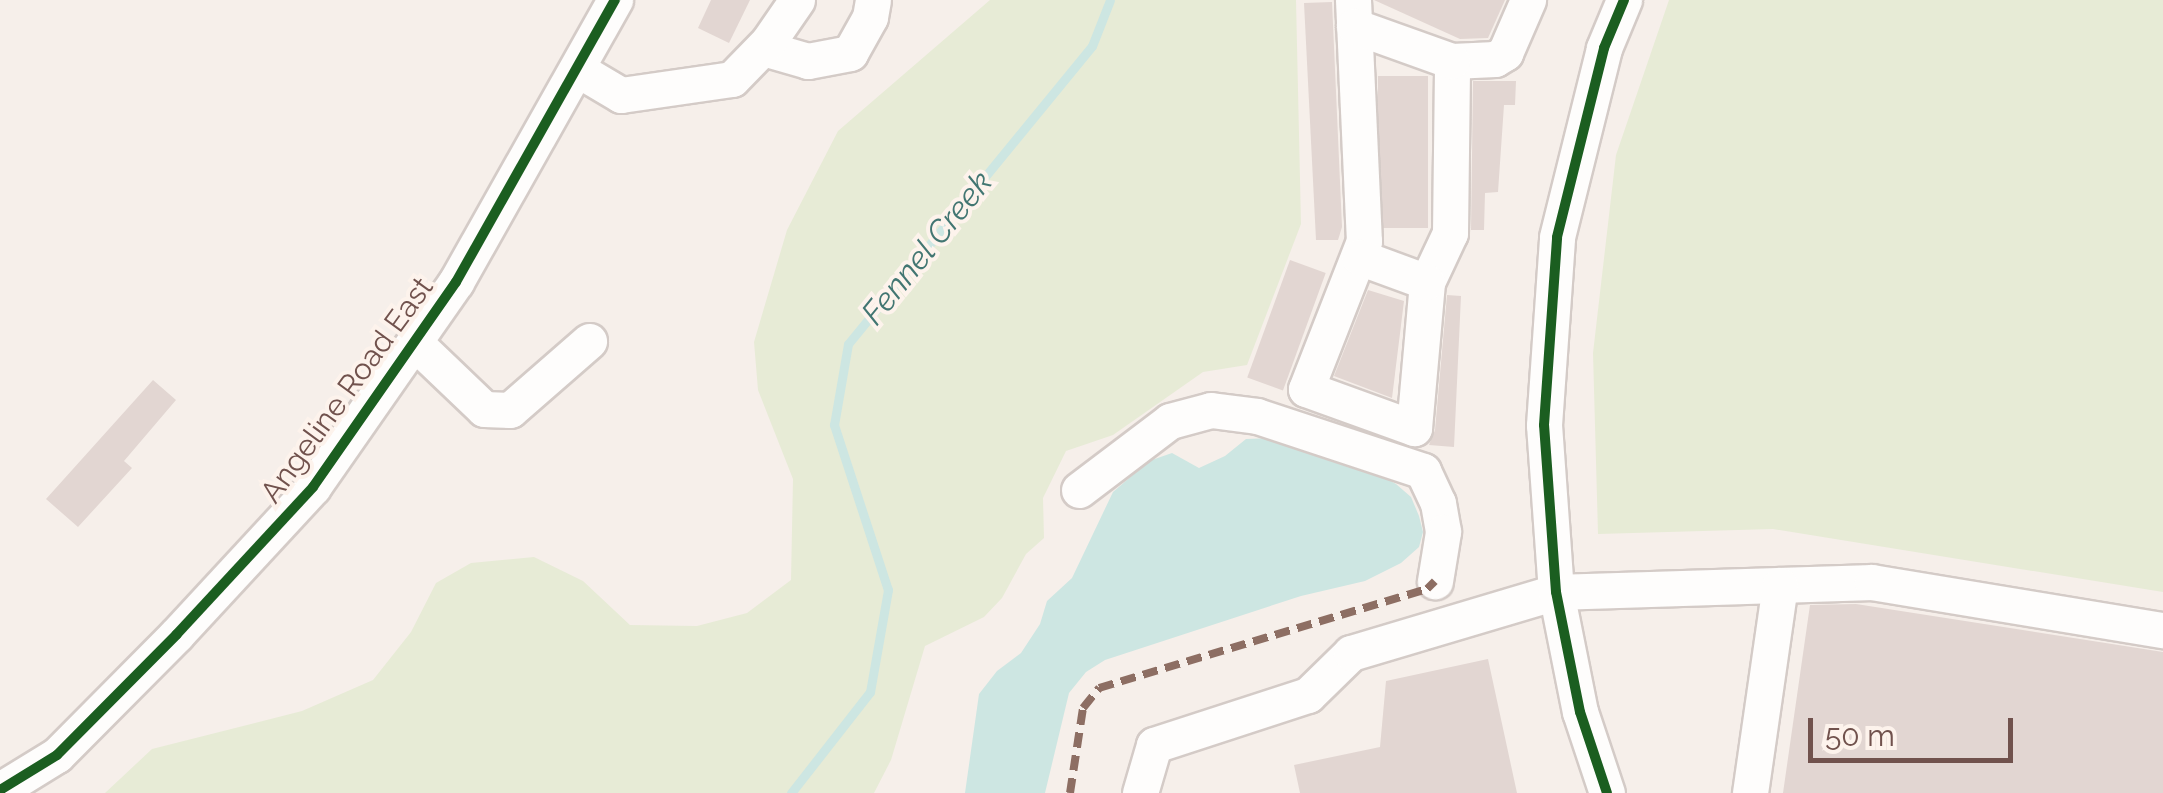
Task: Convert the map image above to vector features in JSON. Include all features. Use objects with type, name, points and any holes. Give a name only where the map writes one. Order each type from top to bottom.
[{"type":"street","name":"Angeline Road East","points":[[0,790],[57,755],[313,488],[456,282],[615,0]]},
{"type":"street","points":[[577,69],[620,94],[732,80],[763,48],[796,0]]},
{"type":"street","points":[[763,48],[808,61],[850,53],[870,17],[873,0]]},
{"type":"street","points":[[1414,428],[1306,388],[1364,241],[1354,13],[1452,60],[1495,59],[1504,53],[1528,0]]},
{"type":"street","points":[[1607,793],[1580,712],[1556,592],[1544,425],[1557,237],[1604,48],[1624,0]]},
{"type":"street","points":[[1416,468],[1414,428],[1427,282],[1450,234],[1452,60]]},
{"type":"street","points":[[1359,257],[1427,282]]},
{"type":"street","points":[[415,343],[484,409],[510,410],[590,341]]},
{"type":"street","points":[[1080,490],[1170,421],[1212,410],[1308,429],[1416,468],[1430,479],[1443,532],[1436,581]]},
{"type":"street","points":[[1140,793],[1154,745],[1308,695],[1351,653],[1556,592],[1872,582],[2163,630]]},
{"type":"street","points":[[1750,793],[1780,585]]},
{"type":"green space","points":[[990,0],[1296,0],[1301,224],[1247,365],[1203,372],[1113,435],[1066,451],[1043,498],[1044,538],[1026,554],[1002,598],[984,617],[925,646],[891,760],[874,793],[105,793],[152,749],[302,711],[373,680],[411,632],[436,583],[471,563],[534,557],[583,581],[630,625],[697,626],[747,613],[791,580],[793,479],[758,390],[754,342],[787,230],[838,131]]},
{"type":"green space","points":[[1669,0],[2163,0],[2163,592],[1773,529],[1598,534],[1593,353],[1616,155]]},
{"type":"water","points":[[1275,438],[1366,467],[1396,484],[1411,497],[1419,516],[1423,532],[1419,547],[1401,563],[1365,581],[1301,596],[1105,660],[1086,672],[1069,693],[1045,793],[965,793],[979,694],[997,671],[1021,653],[1040,624],[1047,601],[1072,578],[1113,492],[1149,461],[1172,453],[1199,468],[1225,456],[1246,439]]},
{"type":"building","points":[[711,0],[750,0],[729,43],[698,28]]},
{"type":"building","points":[[1374,0],[1505,0],[1488,38],[1460,39]]},
{"type":"building","points":[[1332,2],[1342,227],[1338,240],[1316,240],[1304,3]]},
{"type":"building","points":[[1378,76],[1428,76],[1428,228],[1378,228]]},
{"type":"building","points":[[1473,81],[1516,81],[1515,105],[1504,105],[1498,192],[1485,193],[1484,230],[1471,230]]},
{"type":"building","points":[[1290,260],[1326,273],[1283,390],[1247,377]]},
{"type":"building","points":[[1368,290],[1404,301],[1392,398],[1334,376]]},
{"type":"building","points":[[1447,295],[1461,296],[1454,447],[1429,445],[1435,430]]},
{"type":"building","points":[[153,380],[176,400],[124,461],[132,468],[78,527],[46,499]]},
{"type":"building","points":[[1856,604],[2163,652],[2163,793],[1783,793],[1810,605]]},
{"type":"building","points":[[1488,659],[1517,793],[1300,793],[1294,765],[1380,747],[1386,681]]},
{"type":"waterway","name":"Fennel Creek","points":[[791,793],[870,692],[888,590],[834,425],[848,344],[1092,46],[1110,0]]},
{"type":"marked path","points":[[1070,793],[1083,708],[1099,688],[1427,589],[1435,581]]},
{"type":"cycle path","points":[[0,790],[57,755],[177,634],[313,487],[456,282],[615,0]]},
{"type":"cycle path","points":[[1607,793],[1580,712],[1556,592],[1544,425],[1557,237],[1604,48],[1624,0]]}]
